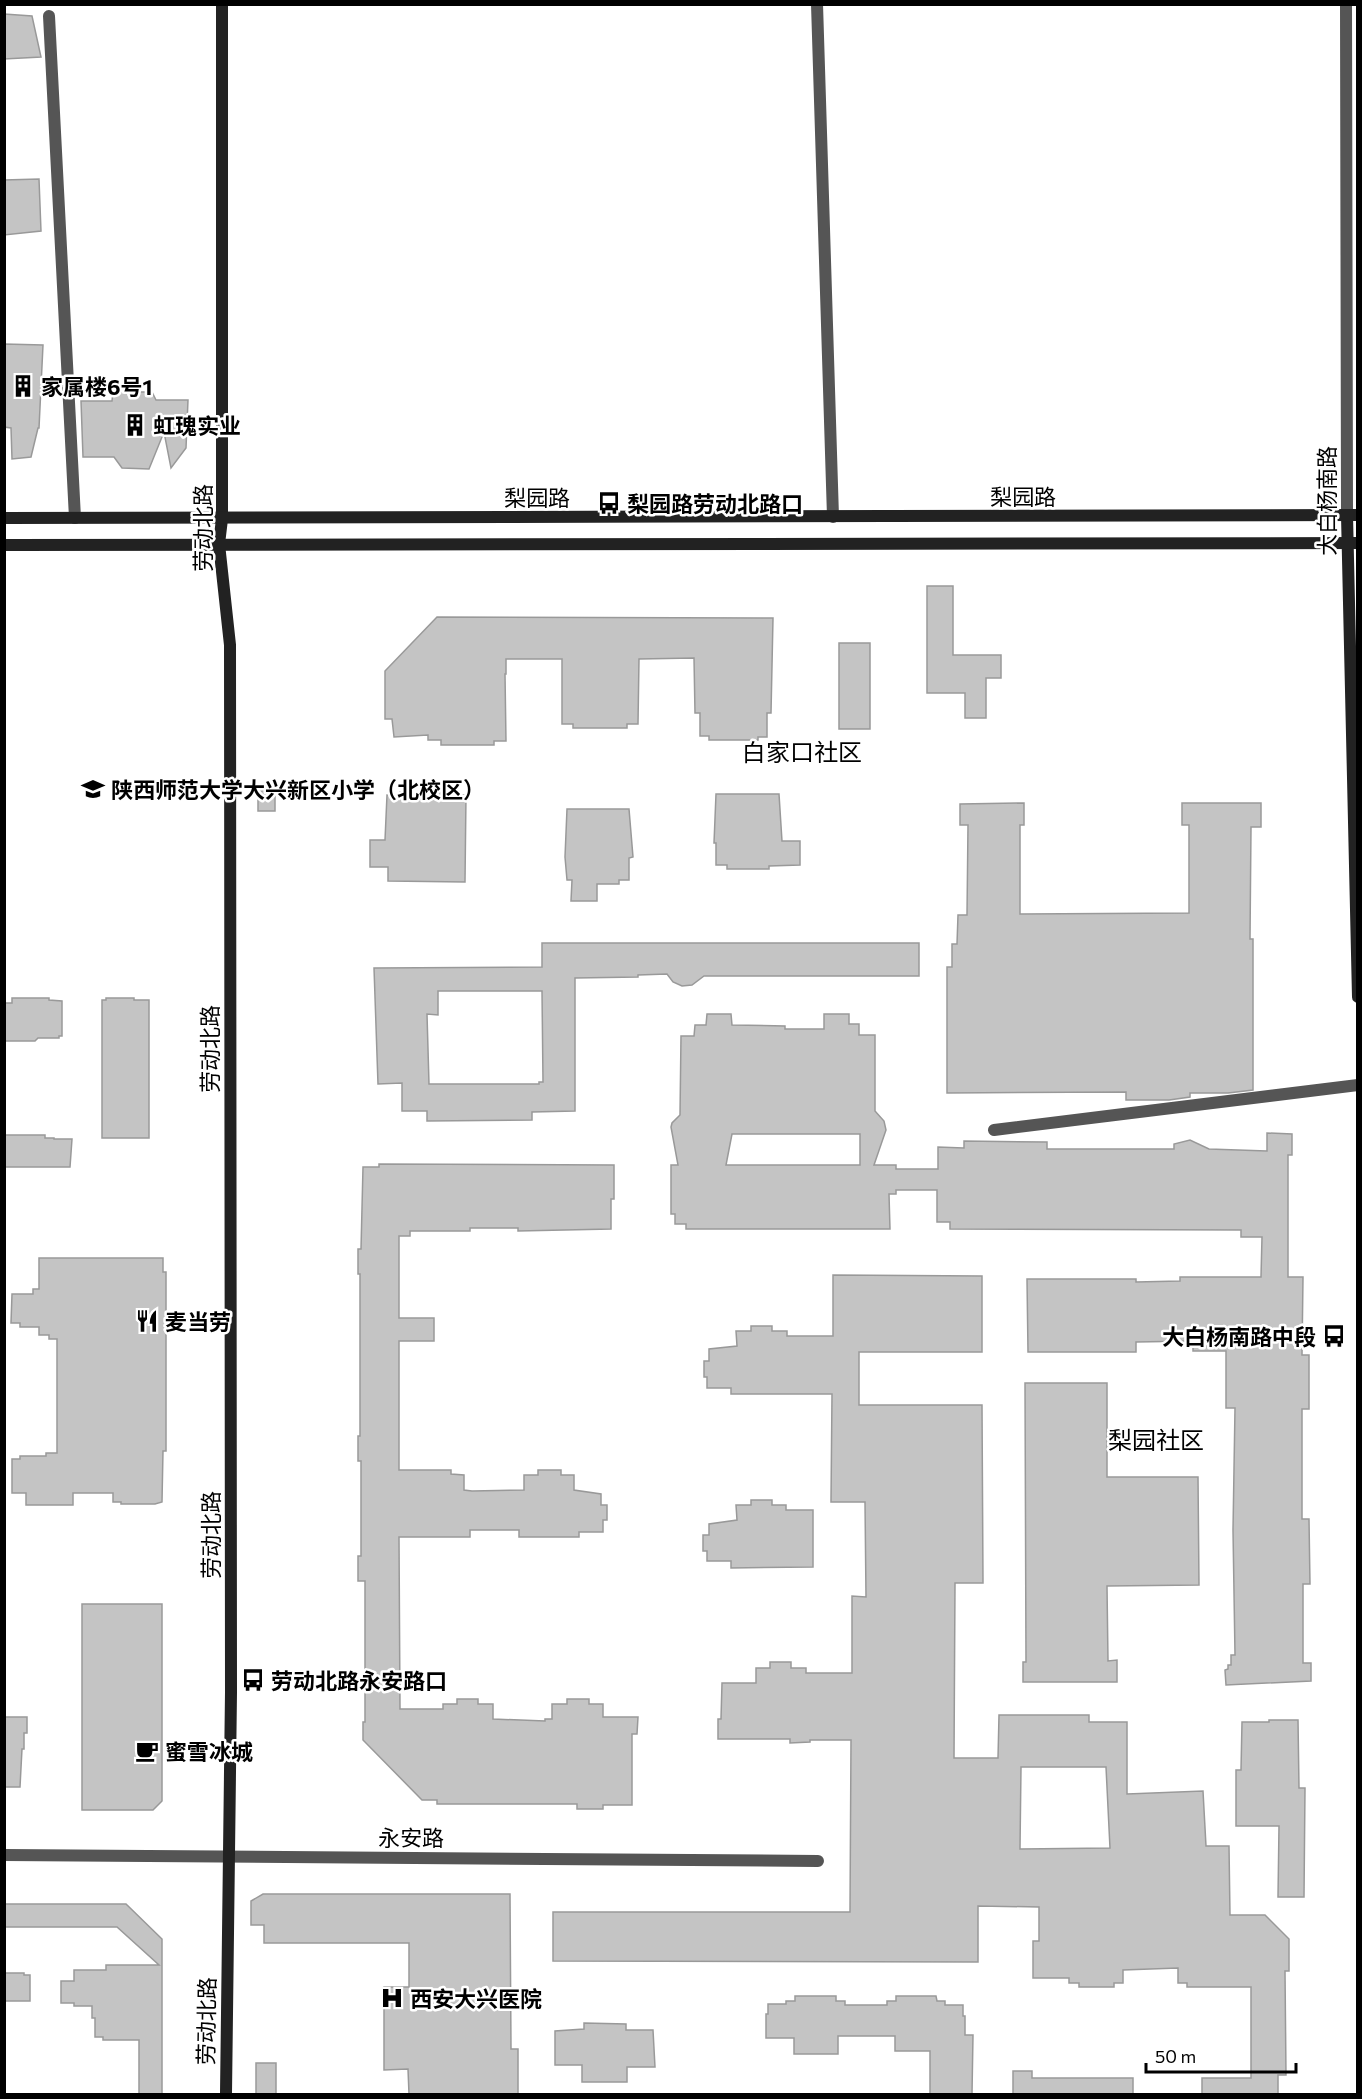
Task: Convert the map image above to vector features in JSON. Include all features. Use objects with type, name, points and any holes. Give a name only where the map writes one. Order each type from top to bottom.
[{"type":"main road","name":"劳动北路","points":[[222,4],[222,519],[219,544],[230,645],[231,1692],[226,2094]]},
{"type":"main road","name":"梨园路","points":[[4,519],[1352,515]]},
{"type":"main road","name":"大白杨南路","points":[[1352,515],[1358,997]]},
{"type":"main road","points":[[4,545],[1352,542]]},
{"type":"street","points":[[817,4],[832,517]]},
{"type":"street","name":"大白杨南路","points":[[1346,4],[1352,515]]},
{"type":"street","points":[[50,16],[75,518]]},
{"type":"street","points":[[994,1130],[1358,1085]]},
{"type":"street","name":"永安路","points":[[4,1855],[818,1861]]},
{"type":"building","points":[[4,14],[32,16],[41,57],[4,59]]},
{"type":"building","points":[[39,179],[41,231],[4,235],[4,180]]},
{"type":"building","name":"家属楼6号1","points":[[4,344],[43,345],[39,428],[31,457],[12,459],[11,428],[4,427]]},
{"type":"building","name":"虹瑰实业","points":[[113,392],[152,392],[156,400],[188,400],[186,448],[171,468],[164,432],[149,469],[122,468],[114,457],[83,457],[81,401],[112,401]]},
{"type":"building","points":[[927,586],[953,586],[953,655],[1001,655],[1001,678],[986,678],[986,718],[965,718],[965,693],[927,693]]},
{"type":"building","points":[[437,617],[773,618],[771,713],[767,713],[767,737],[758,737],[758,740],[709,740],[709,736],[700,736],[700,713],[695,713],[694,658],[639,659],[638,724],[627,724],[627,728],[573,728],[573,724],[562,724],[562,659],[506,659],[506,741],[494,741],[494,745],[441,745],[441,740],[428,740],[428,735],[394,737],[392,719],[385,719],[385,671]]},
{"type":"building","points":[[839,643],[870,643],[870,729],[839,729]]},
{"type":"building","points":[[275,790],[275,811],[258,811],[258,791]]},
{"type":"building","points":[[454,791],[454,795],[466,795],[465,882],[388,881],[388,867],[370,867],[370,840],[385,840],[387,795],[400,795],[400,792]]},
{"type":"building","points":[[716,794],[779,794],[782,841],[800,841],[800,865],[769,866],[769,869],[727,869],[727,865],[716,865],[716,843],[714,843]]},
{"type":"building","points":[[1024,803],[1024,825],[1020,825],[1020,914],[1189,913],[1189,825],[1182,825],[1182,803],[1261,803],[1261,827],[1251,827],[1250,939],[1253,939],[1253,1090],[1228,1093],[1190,1093],[1190,1097],[1169,1100],[1126,1100],[1126,1092],[947,1093],[947,967],[952,967],[952,944],[957,944],[958,915],[967,915],[968,825],[960,825],[960,804]]},
{"type":"building","points":[[567,809],[629,809],[633,857],[629,858],[629,880],[619,880],[619,884],[597,884],[597,901],[571,901],[572,880],[567,880],[565,857]]},
{"type":"building","points":[[542,943],[919,943],[919,976],[704,976],[692,985],[682,986],[673,982],[667,974],[575,978],[575,1111],[532,1112],[532,1120],[427,1121],[427,1111],[402,1111],[402,1083],[378,1084],[374,968],[542,967]],"holes":[[[438,991],[542,991],[543,1082],[539,1084],[429,1084],[427,1014],[438,1015]]]},
{"type":"building","points":[[12,998],[49,998],[49,1000],[62,1001],[62,1036],[38,1038],[35,1041],[4,1041],[4,1003],[12,1003]]},
{"type":"building","points":[[106,998],[149,1000],[149,1138],[102,1138],[102,1000]]},
{"type":"building","points":[[707,1014],[731,1014],[732,1025],[824,1029],[824,1014],[849,1014],[849,1024],[859,1024],[859,1035],[875,1035],[875,1111],[884,1121],[886,1130],[874,1165],[896,1165],[896,1169],[938,1169],[938,1147],[964,1148],[964,1141],[1047,1142],[1047,1149],[1174,1149],[1174,1144],[1190,1140],[1209,1149],[1267,1151],[1267,1133],[1292,1134],[1292,1155],[1288,1155],[1288,1277],[1303,1277],[1302,1355],[1309,1355],[1309,1409],[1302,1409],[1302,1519],[1309,1519],[1310,1584],[1303,1584],[1303,1663],[1311,1663],[1311,1681],[1226,1685],[1225,1670],[1228,1669],[1228,1665],[1231,1665],[1231,1655],[1235,1655],[1233,1530],[1235,1408],[1226,1408],[1226,1351],[1193,1351],[1193,1341],[1136,1342],[1136,1352],[1028,1352],[1027,1279],[1136,1279],[1136,1282],[1180,1281],[1180,1277],[1261,1277],[1262,1237],[1241,1237],[1241,1230],[950,1229],[950,1222],[937,1222],[937,1190],[896,1190],[896,1194],[889,1194],[890,1229],[686,1229],[686,1224],[675,1224],[675,1214],[671,1214],[671,1165],[678,1165],[671,1127],[680,1115],[681,1036],[694,1036],[695,1025],[706,1025]],"holes":[[[732,1134],[860,1134],[860,1165],[726,1165]]]},
{"type":"building","points":[[4,1135],[45,1135],[45,1138],[72,1139],[70,1167],[4,1167]]},
{"type":"building","points":[[379,1164],[614,1165],[611,1229],[518,1231],[518,1228],[470,1228],[470,1231],[410,1231],[410,1236],[399,1236],[399,1318],[434,1318],[434,1341],[399,1341],[399,1470],[451,1470],[451,1474],[464,1475],[464,1490],[472,1491],[524,1490],[524,1475],[538,1475],[538,1470],[561,1470],[561,1475],[574,1475],[574,1490],[601,1494],[601,1505],[607,1505],[607,1520],[603,1520],[603,1532],[579,1532],[579,1537],[519,1537],[519,1530],[470,1530],[470,1537],[399,1537],[400,1709],[443,1709],[443,1704],[457,1704],[457,1699],[478,1699],[478,1704],[493,1704],[493,1719],[545,1721],[545,1719],[552,1719],[552,1704],[567,1704],[567,1699],[589,1699],[589,1704],[603,1704],[603,1717],[638,1717],[637,1734],[632,1734],[632,1805],[603,1805],[603,1809],[577,1809],[577,1804],[437,1804],[437,1800],[422,1800],[363,1740],[365,1581],[358,1581],[358,1556],[361,1556],[361,1461],[358,1461],[360,1274],[358,1274],[358,1249],[361,1249],[363,1167],[379,1167]]},
{"type":"building","points":[[39,1258],[163,1258],[163,1272],[166,1272],[166,1451],[163,1451],[162,1502],[121,1504],[121,1502],[113,1502],[113,1493],[73,1493],[73,1505],[26,1505],[26,1493],[12,1493],[12,1459],[20,1459],[20,1456],[46,1456],[46,1453],[57,1453],[57,1339],[49,1339],[49,1335],[39,1335],[39,1327],[20,1327],[20,1323],[11,1323],[12,1294],[33,1294],[33,1289],[39,1289]]},
{"type":"building","points":[[833,1275],[982,1276],[982,1352],[859,1352],[859,1405],[982,1405],[983,1583],[955,1583],[954,1758],[998,1758],[999,1715],[1089,1715],[1089,1722],[1127,1722],[1127,1794],[1203,1791],[1206,1846],[1229,1846],[1230,1915],[1265,1915],[1289,1939],[1289,1971],[1285,1971],[1286,2075],[1278,2075],[1278,2094],[1202,2094],[1202,2078],[1251,2078],[1251,1987],[1187,1987],[1187,1983],[1178,1983],[1178,1968],[1123,1970],[1123,1983],[1114,1983],[1114,1987],[1079,1987],[1079,1983],[1069,1983],[1069,1978],[1033,1978],[1033,1941],[1039,1941],[1039,1907],[978,1906],[978,1962],[553,1961],[553,1912],[850,1912],[851,1740],[810,1740],[810,1742],[790,1743],[790,1739],[718,1739],[718,1719],[721,1719],[722,1683],[756,1683],[756,1668],[770,1668],[770,1662],[791,1662],[791,1668],[806,1668],[806,1673],[852,1673],[852,1596],[866,1597],[865,1502],[831,1502],[832,1394],[731,1394],[731,1388],[707,1388],[707,1377],[704,1377],[704,1361],[709,1361],[709,1349],[737,1346],[736,1331],[751,1331],[751,1326],[772,1326],[772,1331],[787,1331],[787,1336],[833,1336]],"holes":[[[1021,1767],[1106,1767],[1110,1848],[1020,1849]]]},
{"type":"building","points":[[1025,1383],[1107,1383],[1107,1477],[1198,1477],[1199,1585],[1107,1586],[1108,1661],[1117,1660],[1117,1682],[1023,1682],[1023,1662],[1026,1662]]},
{"type":"building","points":[[751,1500],[772,1500],[772,1505],[786,1505],[786,1510],[813,1510],[813,1567],[731,1568],[731,1561],[707,1561],[707,1551],[703,1551],[703,1535],[709,1535],[709,1524],[737,1520],[736,1505],[751,1505]]},
{"type":"building","points":[[82,1604],[162,1604],[162,1801],[153,1810],[82,1810]]},
{"type":"building","points":[[4,1717],[27,1717],[20,1787],[4,1787]]},
{"type":"building","points":[[1269,1720],[1298,1720],[1299,1788],[1305,1788],[1304,1897],[1278,1897],[1279,1826],[1236,1826],[1236,1770],[1241,1770],[1242,1722],[1269,1722]]},
{"type":"building","points":[[263,1894],[510,1894],[511,2049],[518,2049],[518,2094],[409,2094],[408,2069],[384,2070],[384,1987],[409,1987],[409,1943],[264,1943],[264,1925],[251,1925],[251,1901]]},
{"type":"building","points":[[4,1904],[126,1904],[162,1939],[162,2094],[139,2094],[139,2040],[103,2040],[103,2037],[95,2037],[95,2018],[92,2018],[92,2006],[61,2003],[61,1981],[74,1981],[74,1970],[106,1970],[106,1965],[159,1965],[117,1927],[4,1927]]},
{"type":"building","points":[[4,1973],[30,1975],[30,2001],[4,2001]]},
{"type":"building","points":[[795,1996],[836,1996],[836,2001],[845,2001],[845,2005],[887,2005],[887,2001],[896,2001],[896,1996],[936,1996],[937,2001],[945,2001],[945,2005],[963,2005],[965,2035],[973,2035],[972,2094],[930,2094],[930,2051],[895,2051],[895,2036],[838,2036],[838,2054],[794,2054],[794,2038],[766,2038],[766,2014],[768,2014],[768,2004],[786,2004],[786,2001],[795,2001]]},
{"type":"building","points":[[584,2023],[626,2024],[626,2030],[653,2030],[655,2067],[627,2067],[627,2082],[582,2082],[582,2065],[555,2065],[555,2031],[584,2029]]},
{"type":"building","points":[[256,2063],[276,2063],[276,2094],[256,2094]]},
{"type":"building","points":[[1013,2071],[1032,2071],[1032,2078],[1133,2078],[1133,2094],[1013,2094]]},
{"type":"place","name":"家属楼6号1","points":[[23,386]]},
{"type":"place","name":"虹瑰实业","points":[[135,425]]},
{"type":"place","name":"梨园路劳动北路口","points":[[609,503]]},
{"type":"place","name":"陕西师范大学大兴新区小学（北校区）","points":[[93,789]]},
{"type":"place","name":"麦当劳","points":[[147,1321]]},
{"type":"place","name":"大白杨南路中段","points":[[1334,1336]]},
{"type":"place","name":"劳动北路永安路口","points":[[253,1680]]},
{"type":"place","name":"蜜雪冰城","points":[[147,1751]]},
{"type":"place","name":"西安大兴医院","points":[[392,1998]]},
{"type":"district","name":"白家口社区","points":[[802,751]]},
{"type":"district","name":"梨园社区","points":[[1156,1439]]}]
